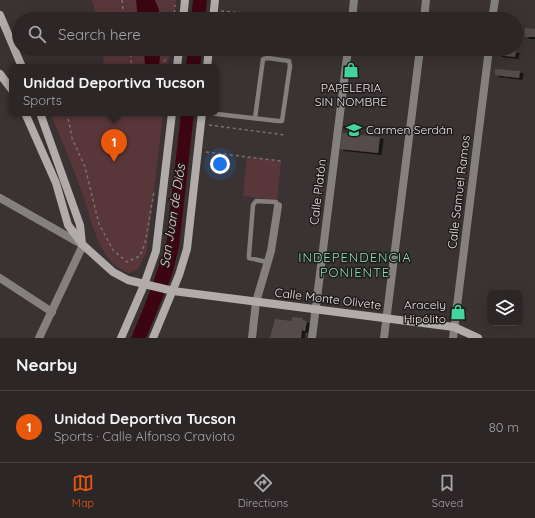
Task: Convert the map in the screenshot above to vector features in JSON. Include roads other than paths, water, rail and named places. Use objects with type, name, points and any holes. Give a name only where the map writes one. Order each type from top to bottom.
[{"type":"street","points":[[184,12],[185,0]]},
{"type":"street","points":[[213,12],[215,0]]},
{"type":"street","points":[[353,12],[354,0]]},
{"type":"street","points":[[425,12],[426,0]]},
{"type":"street","points":[[493,12],[494,0]]},
{"type":"street","points":[[0,15],[12,43]]},
{"type":"street","name":"Calle Platón","points":[[312,338],[347,56]]},
{"type":"street","points":[[384,338],[419,56]]},
{"type":"street","name":"Calle Samuel Ramos","points":[[453,338],[487,56]]},
{"type":"street","points":[[0,74],[9,86]]},
{"type":"street","name":"Calle Monte Olivete","points":[[27,116],[56,183],[68,225],[83,245],[113,272],[128,280],[171,290],[454,327],[478,338]]},
{"type":"street","points":[[39,338],[83,245],[80,225],[41,116]]},
{"type":"street","points":[[121,338],[146,285],[156,251],[172,116]]},
{"type":"street","points":[[153,338],[171,290],[179,275],[187,249],[202,116]]},
{"type":"street","points":[[0,198],[83,245]]},
{"type":"street","points":[[252,338],[256,302],[271,251],[278,206]]},
{"type":"street","points":[[0,278],[52,312]]},
{"type":"lane","points":[[219,114],[282,121],[289,74],[289,61],[263,59],[255,118]]},
{"type":"lane","points":[[267,262],[249,258],[248,255],[253,205],[256,201],[276,202],[278,206]]},
{"type":"water","points":[[136,0],[155,0],[159,10],[159,12],[137,12]]},
{"type":"water","points":[[193,0],[207,0],[206,12],[192,12]]},
{"type":"water","points":[[144,56],[160,56],[159,64],[145,64]]},
{"type":"water","points":[[187,56],[201,56],[200,64],[186,64]]},
{"type":"water","name":"San Juan de Diós","points":[[181,116],[194,116],[179,247],[172,275],[146,338],[131,338],[166,246]]},
{"type":"place","name":"PAPELERIA SIN NOMBRE","points":[[351,70]]},
{"type":"place","name":"Carmen Serdán","points":[[354,130]]},
{"type":"place","name":"Unidad Deportiva Tucson","points":[[114,162]]},
{"type":"place","name":"Aracely Hipólito","points":[[458,312]]},
{"type":"district","name":"INDEPENDENCIA PONIENTE","points":[[355,264]]}]
